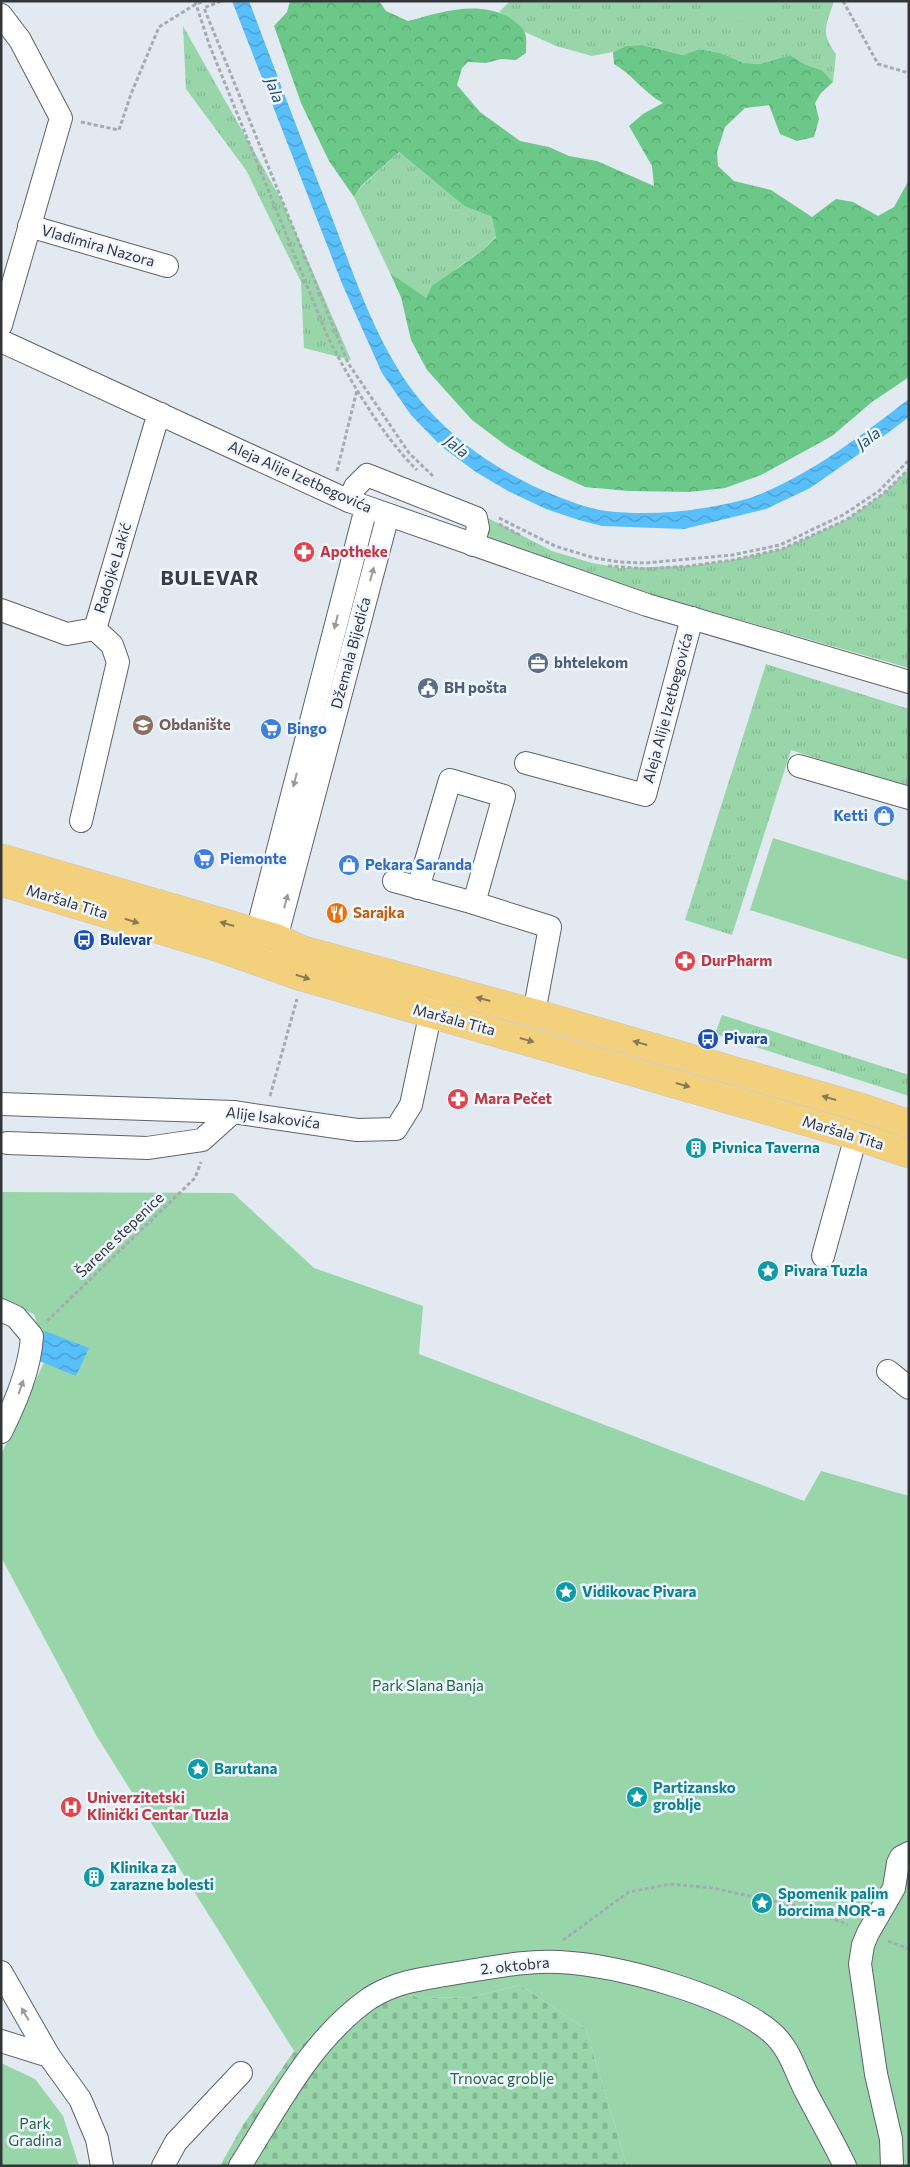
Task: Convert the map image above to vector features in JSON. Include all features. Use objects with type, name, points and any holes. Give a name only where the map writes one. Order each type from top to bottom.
[{"type":"main road","name":"Maršala Tita","points":[[1,858],[263,949],[299,976],[856,1136],[909,1154]]},
{"type":"main road","name":"Maršala Tita","points":[[1,882],[263,949],[303,950],[534,1013],[863,1108],[909,1124]]},
{"type":"main road","points":[[856,1136],[863,1108]]},
{"type":"street","points":[[1,15],[20,40],[61,118]]},
{"type":"street","name":"Vladimira Nazora","points":[[1,325],[61,118]]},
{"type":"street","name":"Vladimira Nazora","points":[[29,226],[167,266]]},
{"type":"street","name":"Aleja Alije Izetbegovića","points":[[1,341],[357,504],[638,602],[909,682]]},
{"type":"street","name":"Radojke Lakić","points":[[1,610],[67,634],[95,629],[155,426],[162,414]]},
{"type":"street","name":"Džemala Bijedića","points":[[263,949],[357,504],[355,487],[367,475],[476,518],[478,528],[473,545]]},
{"type":"street","name":"Džemala Bijedića","points":[[263,949],[388,514]]},
{"type":"street","name":"Aleja Alije Izetbegovića","points":[[526,763],[645,795],[692,618]]},
{"type":"street","points":[[81,821],[118,662],[112,645],[95,629]]},
{"type":"street","points":[[798,766],[909,798]]},
{"type":"street","points":[[418,888],[450,780],[504,796],[474,903]]},
{"type":"street","points":[[394,881],[474,903],[550,928],[534,1013]]},
{"type":"street","name":"Alije Isakovića","points":[[1,1104],[233,1112],[357,1130],[396,1129],[410,1105],[432,1014],[435,986]]},
{"type":"street","points":[[7,1143],[147,1148],[202,1140],[233,1112]]},
{"type":"street","points":[[823,1256],[856,1136]]},
{"type":"street","points":[[1,1310],[16,1317],[32,1336],[31,1355],[20,1391],[1,1432]]},
{"type":"street","points":[[888,1371],[909,1388]]},
{"type":"street","points":[[892,2166],[891,2138],[876,2074],[860,1964],[863,1946],[868,1933],[894,1888],[898,1862],[901,1857],[909,1852]]},
{"type":"street","name":"2. oktobra","points":[[240,2166],[306,2061],[324,2038],[369,1999],[387,1988],[416,1980],[533,1962],[559,1962],[660,1980],[747,2015],[772,2032],[789,2053],[806,2092],[845,2166]]},
{"type":"street","points":[[1,1972],[49,2056],[80,2099],[97,2139],[102,2166]]},
{"type":"street","points":[[1,2041],[49,2056]]},
{"type":"street","points":[[163,2166],[176,2142],[241,2073]]},
{"type":"path","points":[[204,8],[222,1]]},
{"type":"path","points":[[843,1],[878,64],[909,73]]},
{"type":"path","points":[[61,118],[119,130],[131,94],[159,27],[196,3],[202,2],[348,364],[409,453],[434,478]]},
{"type":"path","points":[[196,3],[209,44],[327,335],[357,390],[406,458],[418,470]]},
{"type":"path","points":[[336,475],[357,390]]},
{"type":"path","points":[[498,517],[555,546],[594,558],[645,563],[732,555],[780,545],[843,516],[879,491],[909,460]]},
{"type":"path","points":[[552,550],[592,563],[620,568],[689,566],[782,549],[846,520],[883,494],[909,469]]},
{"type":"path","points":[[493,521],[521,536]]},
{"type":"path","points":[[264,1115],[296,1000],[299,976]]},
{"type":"path","name":"Šarene stepenice","points":[[32,1336],[195,1178],[201,1160],[202,1140]]},
{"type":"path","points":[[555,1945],[629,1892],[670,1884],[713,1888],[809,1909],[868,1933]]},
{"type":"green space","points":[[290,1],[379,1],[386,11],[408,21],[446,11],[471,8],[497,12],[509,17],[525,33],[526,53],[516,60],[501,59],[486,63],[468,62],[462,68],[457,85],[480,112],[520,141],[549,147],[569,156],[597,161],[654,186],[652,166],[629,126],[643,114],[663,103],[614,64],[613,52],[626,46],[642,45],[683,55],[699,49],[720,53],[744,63],[760,64],[790,55],[804,64],[822,70],[833,82],[821,93],[815,103],[819,119],[814,137],[797,141],[780,134],[769,105],[745,108],[725,127],[717,152],[718,166],[734,181],[771,190],[812,217],[836,199],[853,202],[878,216],[894,207],[909,180],[909,377],[872,402],[832,436],[761,475],[725,488],[689,492],[629,491],[585,487],[546,469],[508,447],[472,420],[427,370],[411,340],[401,297],[390,273],[426,298],[432,286],[482,251],[496,237],[492,217],[464,206],[399,152],[361,186],[354,197],[329,161],[301,103],[274,26],[287,12]]},
{"type":"green space","points":[[510,1],[834,1],[826,29],[828,40],[836,54],[833,82],[822,70],[804,64],[790,55],[760,64],[744,63],[720,53],[699,49],[683,55],[642,45],[626,46],[613,52],[592,56],[556,46],[525,32],[514,21],[499,12]]},
{"type":"green space","points":[[697,1],[784,1],[764,16],[740,21],[728,20],[717,16],[706,10]]},
{"type":"green space","points":[[183,26],[282,201],[351,360],[304,348],[301,282],[246,170],[186,89]]},
{"type":"green space","points":[[399,152],[464,206],[492,217],[496,236],[482,251],[458,267],[426,299],[390,273],[354,197],[361,187]]},
{"type":"green space","points":[[909,469],[909,668],[664,598],[479,537],[486,517],[552,551],[592,563],[620,568],[689,566],[733,560],[782,549],[846,520],[883,494]]},
{"type":"green space","points":[[766,664],[909,709],[909,788],[791,750],[732,935],[685,920]]},
{"type":"green space","points":[[773,838],[909,881],[909,960],[750,910]]},
{"type":"green space","points":[[722,1015],[909,1075],[909,1096],[715,1034]]},
{"type":"green space","name":"Park Slana Banja","points":[[1,1192],[233,1193],[314,1268],[423,1306],[419,1354],[804,1501],[821,1471],[909,1496],[909,2166],[627,2166],[586,2029],[520,1985],[472,1997],[423,1998],[368,1987],[294,2051],[96,1735],[1,1557],[1,1455],[47,1356],[34,1314],[1,1301]]},
{"type":"green space","name":"Trnovac groblje","points":[[520,1985],[586,2029],[627,2166],[220,2166],[243,2125],[294,2051],[368,1987],[423,1998],[472,1997]]},
{"type":"green space","name":"Park Gradina","points":[[1,2063],[35,2079],[63,2116],[79,2166],[1,2166]]},
{"type":"water","name":"Jala","points":[[232,1],[249,1],[361,294],[378,332],[398,369],[429,411],[468,446],[489,461],[535,487],[582,506],[606,511],[632,513],[685,511],[744,500],[783,484],[839,450],[909,399],[909,417],[810,488],[766,509],[684,529],[602,526],[579,520],[546,509],[508,491],[476,472],[442,447],[411,415],[382,373],[343,286]]},
{"type":"water","points":[[45,1331],[89,1348],[76,1376],[37,1360]]},
{"type":"place","name":"Apotheke","points":[[304,552]]},
{"type":"place","name":"bhtelekom","points":[[538,663]]},
{"type":"place","name":"BH pošta","points":[[428,688]]},
{"type":"place","name":"Obdanište","points":[[143,725]]},
{"type":"place","name":"Bingo","points":[[271,729]]},
{"type":"place","name":"Ketti","points":[[884,816]]},
{"type":"place","name":"Piemonte","points":[[204,859]]},
{"type":"place","name":"Pekara Saranda","points":[[349,865]]},
{"type":"place","name":"Sarajka","points":[[337,913]]},
{"type":"place","name":"Bulevar","points":[[84,940]]},
{"type":"place","name":"DurPharm","points":[[685,961]]},
{"type":"place","name":"Pivara","points":[[708,1039]]},
{"type":"place","name":"Mara Pečet","points":[[458,1099]]},
{"type":"place","name":"Pivnica Taverna","points":[[696,1148]]},
{"type":"place","name":"Pivara Tuzla","points":[[768,1271]]},
{"type":"place","name":"Vidikovac Pivara","points":[[566,1592]]},
{"type":"place","name":"Barutana","points":[[198,1769]]},
{"type":"place","name":"Partizansko groblje","points":[[637,1797]]},
{"type":"place","name":"Univerzitetski Klinički Centar Tuzla","points":[[71,1807]]},
{"type":"place","name":"Klinika za zarazne bolesti","points":[[94,1877]]},
{"type":"place","name":"Spomenik palim borcima NOR-a","points":[[762,1903]]},
{"type":"district","name":"BULEVAR","points":[[210,578]]}]
